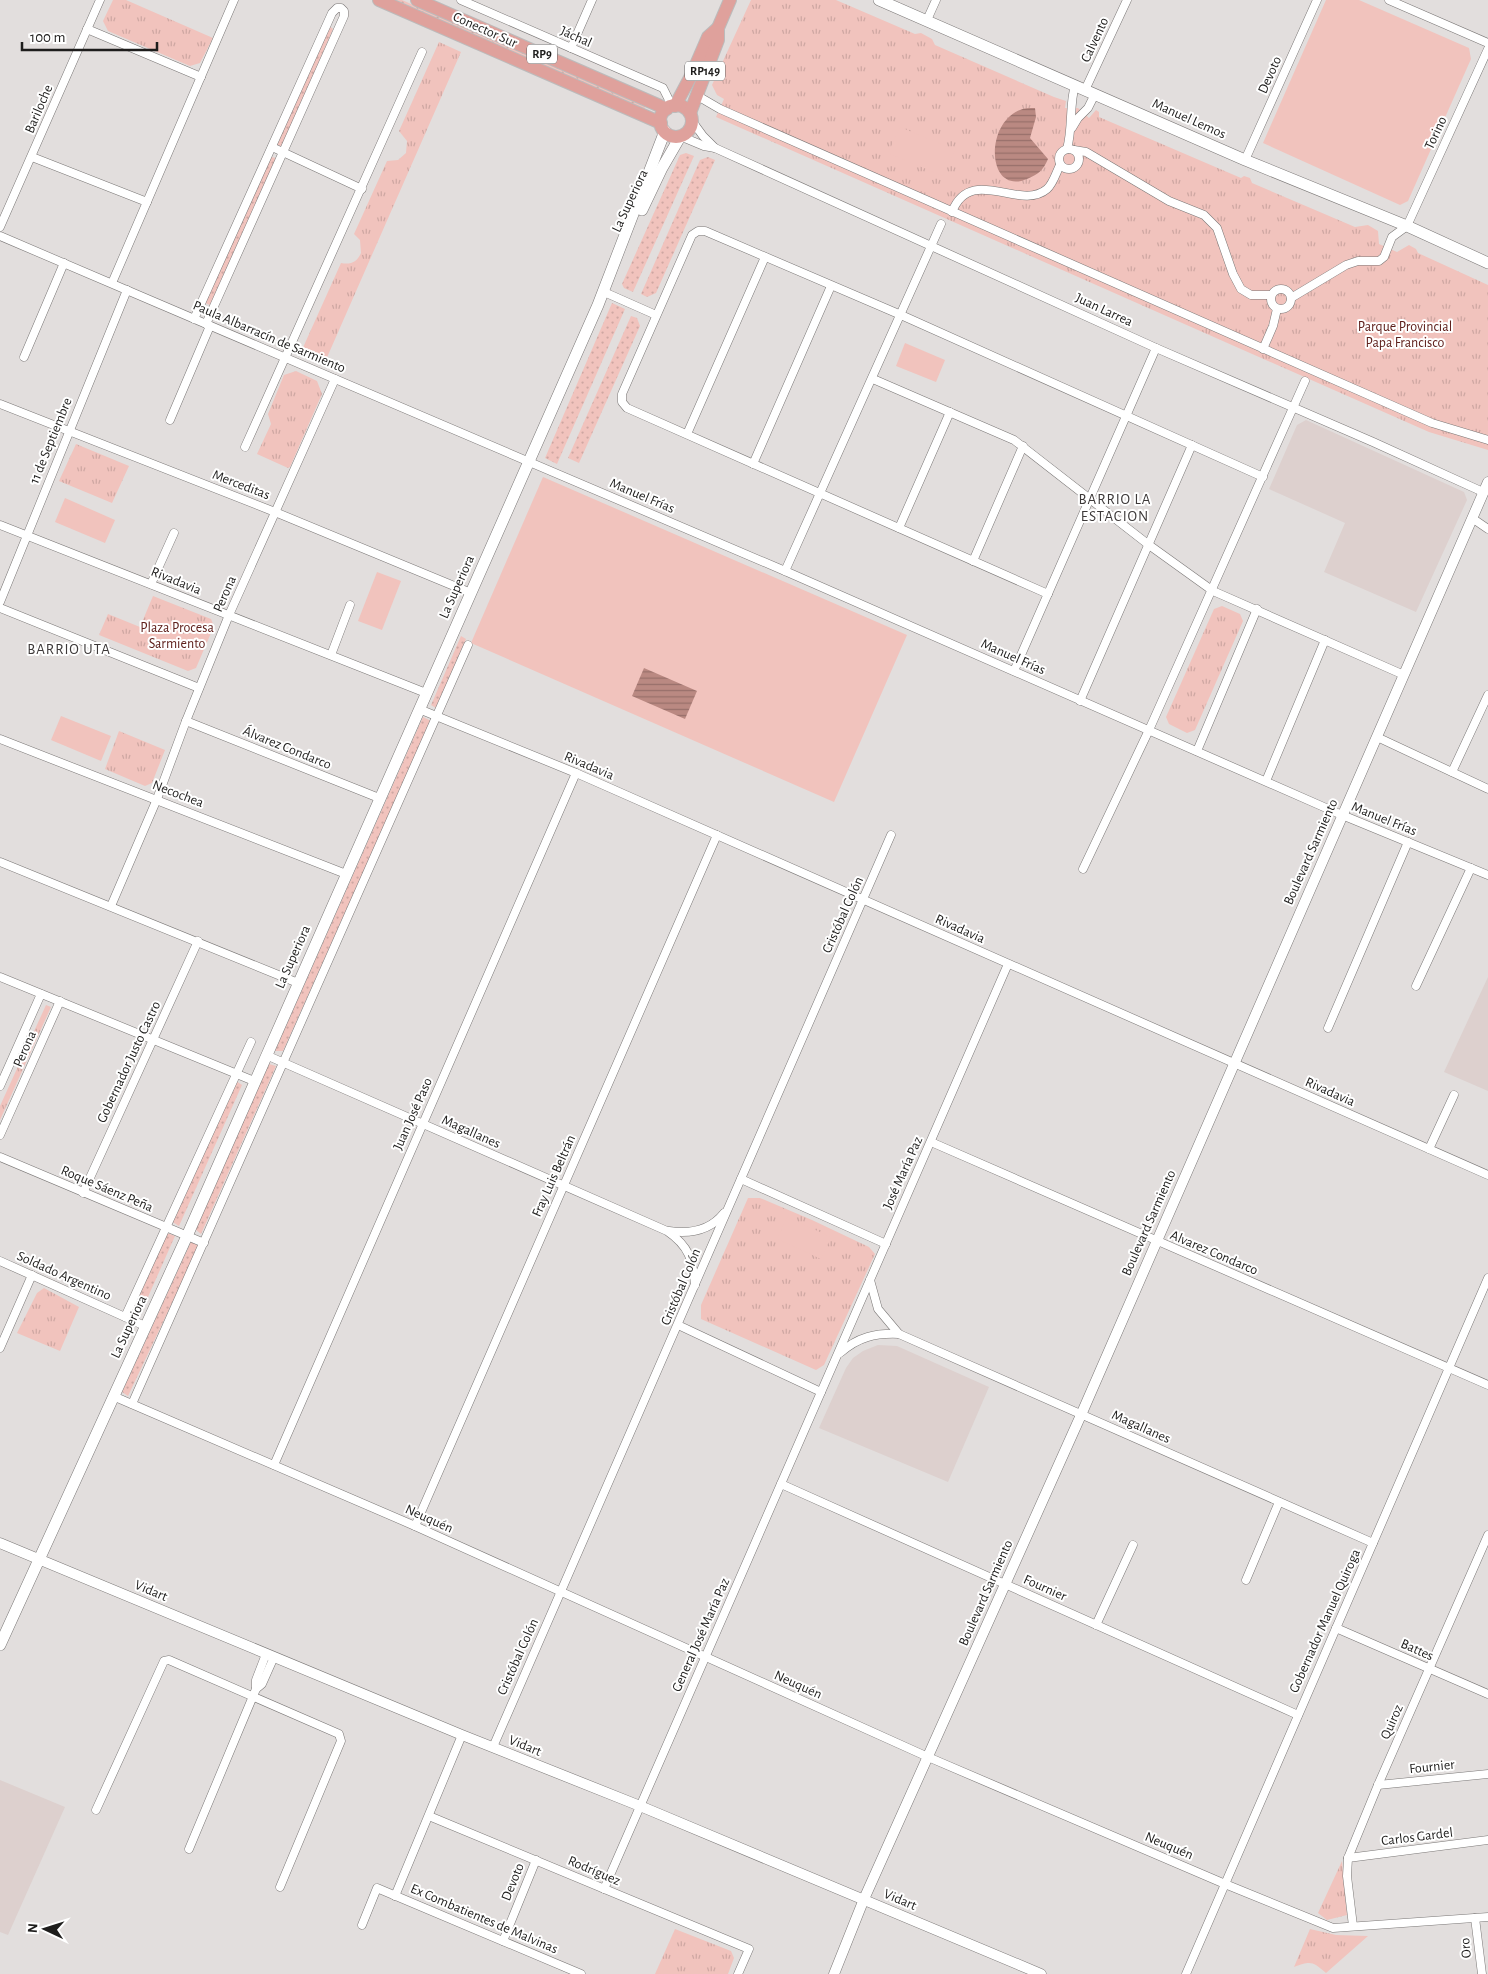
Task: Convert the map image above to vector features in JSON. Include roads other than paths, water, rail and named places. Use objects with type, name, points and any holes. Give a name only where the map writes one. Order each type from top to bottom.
[{"type":"main road","name":"Conector Sur","points":[[379,0],[663,127]]},
{"type":"main road","name":"Conector Sur","points":[[417,0],[671,107]]},
{"type":"main road","name":"RP149","points":[[691,117],[696,95],[718,40],[718,28],[730,0]]},
{"type":"main road","name":"Manuel Lemos","points":[[879,0],[1246,160],[1407,226],[1488,263]]},
{"type":"main road","name":"RP149","points":[[671,107],[692,74],[708,37],[718,28]]},
{"type":"main road","points":[[671,107],[684,108],[691,117],[688,132],[680,136],[671,136],[663,127],[661,117],[671,107]]},
{"type":"main road","name":"La Superiora","points":[[609,280],[663,127]]},
{"type":"main road","name":"La Superiora","points":[[0,1645],[187,1236],[609,280],[655,181],[680,136]]},
{"type":"street","name":"Bariloche","points":[[0,227],[100,0]]},
{"type":"street","points":[[112,283],[233,0]]},
{"type":"street","name":"Jáchal","points":[[461,0],[477,3],[571,48],[663,88],[671,107]]},
{"type":"street","points":[[571,48],[592,0]]},
{"type":"street","points":[[926,20],[936,0]]},
{"type":"street","name":"Calvento","points":[[1085,90],[1127,0]]},
{"type":"street","name":"Devoto","points":[[1246,160],[1317,0]]},
{"type":"street","points":[[1388,0],[1488,43]]},
{"type":"street","points":[[170,420],[208,325],[344,16],[344,11],[341,8],[337,8],[332,13],[194,319]]},
{"type":"street","points":[[87,29],[201,77]]},
{"type":"street","name":"Torino","points":[[1407,226],[1488,49]]},
{"type":"street","points":[[245,447],[422,52]]},
{"type":"street","points":[[1070,149],[1072,100],[1085,90],[1088,108],[1078,118],[1071,130]]},
{"type":"street","points":[[696,95],[720,109],[1432,423],[1488,440]]},
{"type":"street","name":"Juan Larrea","points":[[691,117],[703,136],[715,148]]},
{"type":"street","name":"Juan Larrea","points":[[680,136],[704,146],[715,148],[1156,348],[1484,492]]},
{"type":"street","points":[[272,147],[362,189]]},
{"type":"street","points":[[952,212],[961,197],[973,191],[992,190],[1013,194],[1039,193],[1050,186],[1060,165],[1059,156],[1070,149],[1086,152],[1178,205],[1204,215],[1217,228],[1233,274],[1241,289],[1251,295],[1271,296]]},
{"type":"street","points":[[1060,165],[1068,170],[1077,166],[1079,155],[1070,149]]},
{"type":"street","points":[[32,157],[147,202]]},
{"type":"street","points":[[786,571],[941,224]]},
{"type":"street","points":[[1277,309],[1287,308],[1291,298],[1346,265],[1358,261],[1379,261],[1384,257],[1392,238],[1407,226]]},
{"type":"street","points":[[1048,594],[628,408],[622,402],[622,394],[692,235],[698,231],[705,231],[901,315],[1263,477]]},
{"type":"street","name":"Paula Albarracín de Sarmiento","points":[[0,236],[529,461]]},
{"type":"street","points":[[687,434],[765,257]]},
{"type":"street","points":[[24,358],[64,263]]},
{"type":"street","points":[[753,464],[831,286]]},
{"type":"street","points":[[1277,309],[1271,302],[1271,296],[1275,290],[1282,288],[1289,292],[1291,298]]},
{"type":"street","name":"11 de Septiembre","points":[[0,602],[127,290]]},
{"type":"street","points":[[604,292],[656,315]]},
{"type":"street","points":[[1263,349],[1273,326],[1277,309]]},
{"type":"street","points":[[1014,671],[1156,348]]},
{"type":"street","name":"Perona","points":[[111,906],[157,799],[229,615],[335,379]]},
{"type":"street","points":[[873,379],[1014,440],[1149,545],[1213,591],[1404,675]]},
{"type":"street","points":[[1083,869],[1150,730],[1305,381]]},
{"type":"street","name":"Merceditas","points":[[0,404],[275,512],[471,593]]},
{"type":"street","points":[[899,528],[950,412]]},
{"type":"street","points":[[1080,701],[1192,445]]},
{"type":"street","points":[[973,561],[1023,446]]},
{"type":"street","name":"Manuel Frías","points":[[529,461],[786,571],[1342,815],[1488,875]]},
{"type":"street","name":"Boulevard Sarmiento","points":[[834,1974],[864,1900],[1081,1415],[1488,482]]},
{"type":"street","points":[[1472,518],[1488,529]]},
{"type":"street","name":"Rivadavia","points":[[0,525],[331,654],[426,694]]},
{"type":"street","points":[[151,584],[174,533]]},
{"type":"street","points":[[331,654],[350,604]]},
{"type":"street","points":[[0,608],[199,688]]},
{"type":"street","points":[[1197,751],[1256,610]]},
{"type":"street","points":[[1266,781],[1325,640]]},
{"type":"street","points":[[132,1404],[468,645]]},
{"type":"street","points":[[1452,772],[1488,695]]},
{"type":"street","name":"Rivadavia","points":[[419,709],[717,835],[1488,1175]]},
{"type":"street","name":"Álvarez Condarco","points":[[186,721],[379,798]]},
{"type":"street","points":[[1377,737],[1488,789]]},
{"type":"street","name":"Necochea","points":[[0,739],[346,874]]},
{"type":"street","name":"Juan José Paso","points":[[274,1465],[576,774]]},
{"type":"street","name":"Fray Luis Beltrán","points":[[415,1526],[717,835]]},
{"type":"street","name":"Cristóbal Colón","points":[[493,1747],[891,835]]},
{"type":"street","points":[[1328,1028],[1408,842]]},
{"type":"street","points":[[0,862],[298,983]]},
{"type":"street","points":[[1416,986],[1471,868]]},
{"type":"street","name":"Gobernador Justo Castro","points":[[83,1193],[198,941]]},
{"type":"street","name":"José María Paz","points":[[821,1392],[1008,964]]},
{"type":"street","points":[[0,977],[254,1081]]},
{"type":"street","name":"Perona","points":[[0,1086],[41,994]]},
{"type":"street","name":"Perona","points":[[0,1135],[60,1001]]},
{"type":"street","points":[[125,1317],[251,1042]]},
{"type":"street","name":"Magallanes","points":[[266,1055],[667,1231],[679,1239],[688,1252],[693,1265],[695,1287]]},
{"type":"street","points":[[1429,1149],[1454,1095]]},
{"type":"street","name":"Alvarez Condarco","points":[[931,1142],[1488,1385]]},
{"type":"street","name":"Roque Sáenz Peña","points":[[0,1157],[204,1244]]},
{"type":"street","points":[[741,1179],[886,1244]]},
{"type":"street","name":"Magallanes","points":[[667,1231],[692,1233],[698,1231],[719,1219],[729,1207]]},
{"type":"street","name":"Soldado Argentino","points":[[0,1261],[146,1326]]},
{"type":"street","points":[[0,1348],[32,1275]]},
{"type":"street","name":"Gobernador Manuel Quiroga","points":[[1186,1974],[1488,1278]]},
{"type":"street","points":[[870,1280],[878,1309],[899,1334]]},
{"type":"street","points":[[678,1325],[821,1392]]},
{"type":"street","points":[[837,1356],[865,1336],[884,1333],[899,1334]]},
{"type":"street","name":"Magallanes","points":[[899,1334],[1373,1543]]},
{"type":"street","name":"General José María Paz","points":[[604,1889],[821,1392]]},
{"type":"street","name":"Neuquén","points":[[114,1396],[415,1526],[928,1757],[1333,1928],[1488,1917]]},
{"type":"street","name":"Fournier","points":[[781,1484],[1298,1715]]},
{"type":"street","points":[[1246,1580],[1279,1502]]},
{"type":"street","name":"Quiroz","points":[[1353,1926],[1347,1876],[1348,1858],[1488,1534]]},
{"type":"street","name":"Vidart","points":[[0,1543],[462,1735],[640,1806],[1041,1974]]},
{"type":"street","points":[[1096,1625],[1133,1545]]},
{"type":"street","points":[[1483,1546],[1488,1553]]},
{"type":"street","name":"Battes","points":[[1336,1628],[1488,1694]]},
{"type":"street","points":[[189,1849],[254,1693],[262,1684],[270,1655]]},
{"type":"street","points":[[96,1810],[164,1661],[169,1660],[254,1693],[339,1734],[341,1741],[280,1888]]},
{"type":"street","points":[[395,1896],[462,1735]]},
{"type":"street","name":"Fournier","points":[[1378,1785],[1488,1774]]},
{"type":"street","name":"Rodríguez","points":[[429,1816],[749,1949],[738,1974]]},
{"type":"street","name":"Carlos Gardel","points":[[1348,1858],[1488,1840]]},
{"type":"street","name":"Devoto","points":[[503,1941],[536,1860]]},
{"type":"street","name":"Ex Combatientes de Malvinas","points":[[362,1925],[377,1888],[581,1974]]},
{"type":"street","name":"Oro","points":[[1476,1918],[1482,1974]]},
{"type":"district","name":"BARRIO LA ESTACION","points":[[1115,508]]},
{"type":"district","name":"BARRIO UTA","points":[[69,649]]},
{"type":"park label","name":"Parque Provincial Papa Francisco","points":[[1405,336]]},
{"type":"park label","name":"Plaza Procesa Sarmiento","points":[[177,636]]}]
